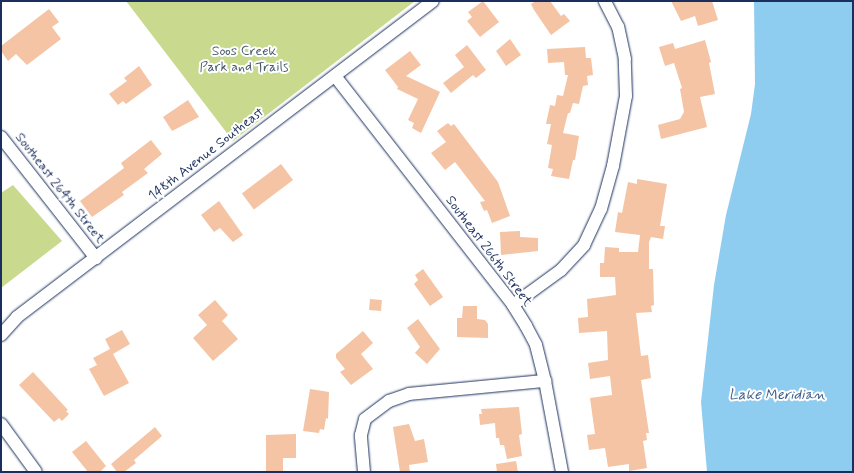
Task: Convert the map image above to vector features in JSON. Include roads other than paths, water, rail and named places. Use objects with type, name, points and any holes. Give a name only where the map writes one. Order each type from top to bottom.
[{"type":"street","name":"148th Avenue Southeast","points":[[1,335],[17,318],[433,1]]},
{"type":"street","points":[[513,305],[561,270],[584,245],[601,209],[613,166],[626,96],[625,59],[618,27],[605,1]]},
{"type":"street","name":"Southeast 266th Street","points":[[335,76],[513,305],[536,345],[545,381],[562,472]]},
{"type":"street","name":"Southeast 264th Street","points":[[1,137],[96,258]]},
{"type":"street","points":[[364,472],[361,435],[365,419],[374,410],[389,401],[409,394],[545,381]]},
{"type":"street","points":[[1,424],[36,472]]},
{"type":"water","name":"Lake Meridian","points":[[754,1],[853,1],[853,472],[707,472],[701,402],[714,285],[726,215],[751,114],[755,84]]},
{"type":"park label","name":"Soos Creek Park and Trails","points":[[244,60]]}]
